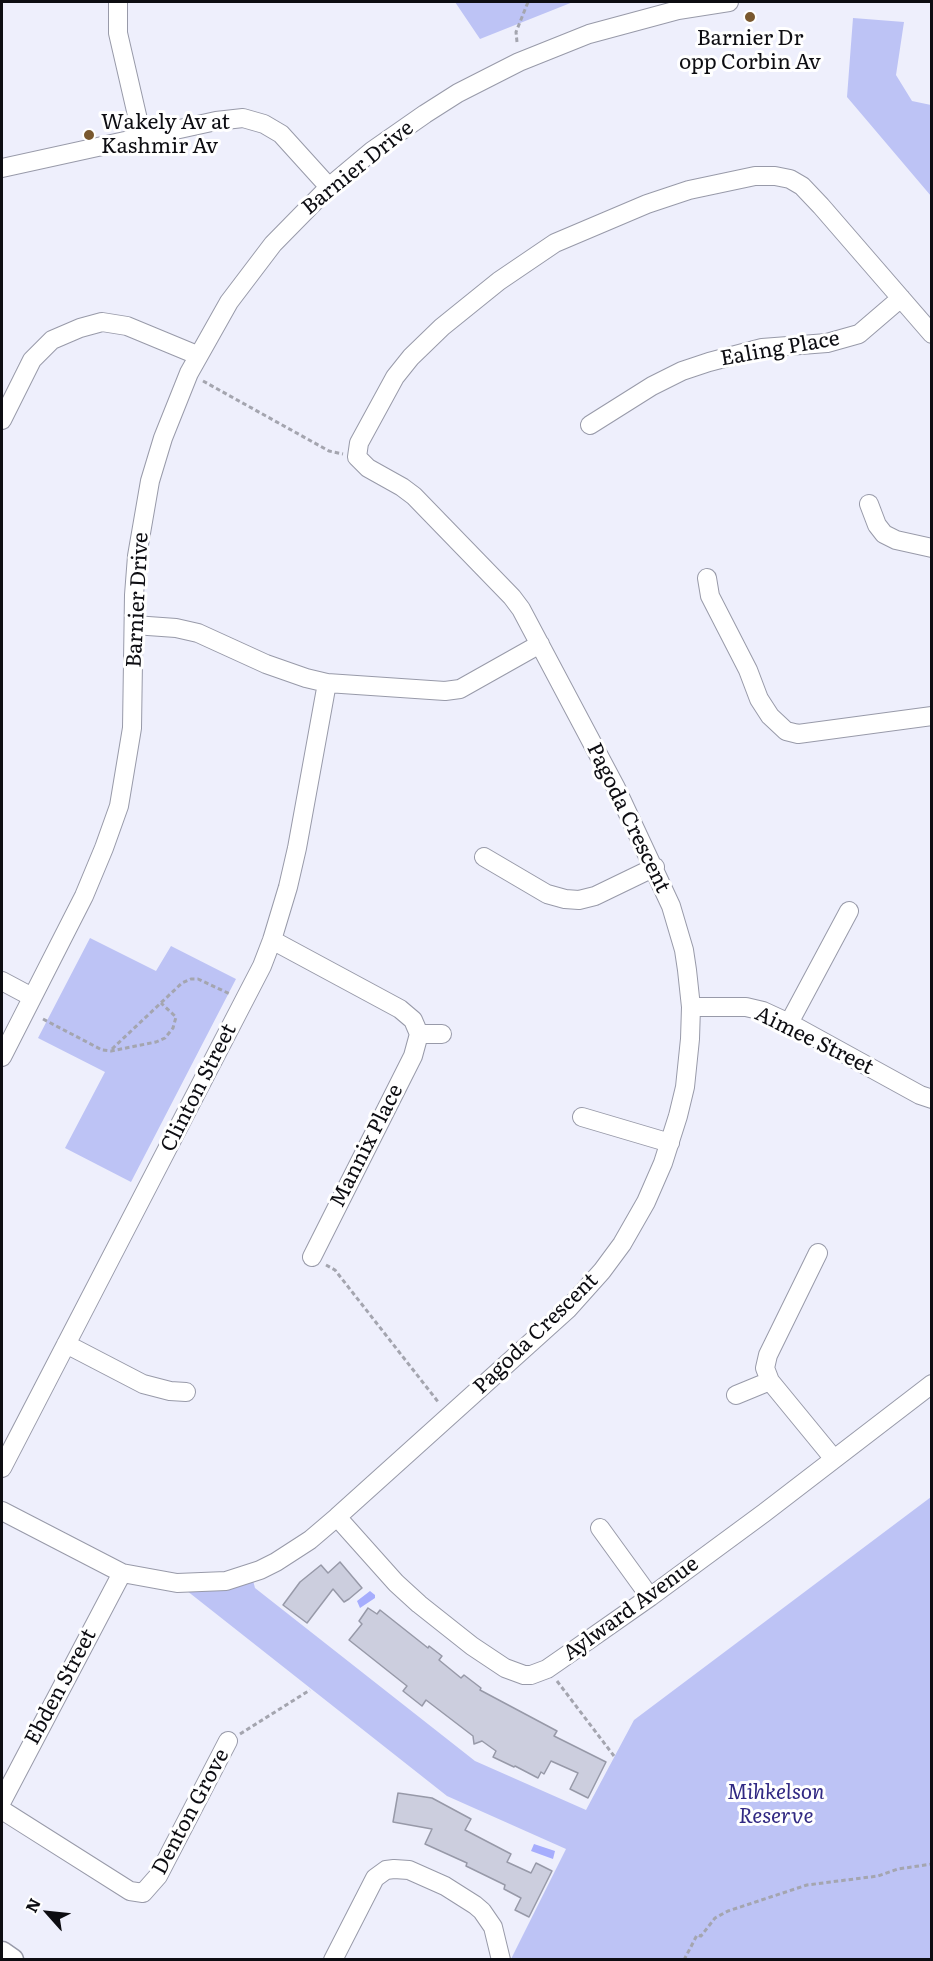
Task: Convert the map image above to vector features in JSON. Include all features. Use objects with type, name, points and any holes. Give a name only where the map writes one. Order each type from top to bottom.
[{"type":"main road","points":[[2,1953],[12,1959]]},
{"type":"street","points":[[118,2],[118,33],[142,137]]},
{"type":"street","name":"Barnier Drive","points":[[2,1057],[91,880],[119,806],[132,728],[137,556],[150,481],[165,430],[189,373],[197,355],[229,302],[255,265],[291,224],[329,187],[372,151],[458,93],[519,62],[589,34],[678,10],[729,2]]},
{"type":"street","points":[[2,168],[231,118],[253,120],[281,134],[329,187]]},
{"type":"street","points":[[357,457],[359,443],[395,376],[442,327],[474,300],[555,243],[645,204],[689,190],[755,176],[776,176],[790,179],[802,186],[932,334]]},
{"type":"street","name":"Ealing Place","points":[[590,425],[652,386],[682,371],[762,348],[827,343],[859,334],[901,298]]},
{"type":"street","points":[[2,420],[32,360],[52,340],[80,328],[102,322],[127,327],[197,355]]},
{"type":"street","name":"Pagoda Crescent","points":[[2,1512],[122,1573],[177,1583],[226,1581],[276,1562],[299,1548],[337,1517],[552,1324],[606,1266],[634,1226],[656,1182],[670,1143],[685,1087],[691,1007],[684,950],[671,906],[654,867],[616,788],[521,609],[414,496],[368,468],[357,457]]},
{"type":"street","points":[[869,504],[877,525],[884,534],[896,540],[932,549]]},
{"type":"street","points":[[706,578],[710,596],[748,670],[759,699],[770,716],[786,731],[798,734],[932,716]]},
{"type":"street","points":[[134,625],[188,630],[267,664],[327,683],[445,691],[460,689],[540,644]]},
{"type":"street","name":"Clinton Street","points":[[2,1468],[262,966],[288,887],[297,848],[327,683]]},
{"type":"street","points":[[484,857],[547,894],[565,900],[579,900],[595,896],[654,867]]},
{"type":"street","points":[[789,1023],[849,911]]},
{"type":"street","points":[[272,940],[400,1009],[414,1020],[418,1034],[442,1034]]},
{"type":"street","points":[[2,981],[32,997]]},
{"type":"street","name":"Aimee Street","points":[[691,1007],[746,1007],[763,1011],[920,1095],[932,1099]]},
{"type":"street","name":"Mannix Place","points":[[312,1257],[413,1056],[418,1034]]},
{"type":"street","points":[[582,1117],[670,1143]]},
{"type":"street","points":[[818,1253],[768,1355],[765,1368],[770,1381],[834,1459]]},
{"type":"street","points":[[66,1344],[143,1384],[170,1391],[186,1392]]},
{"type":"street","points":[[736,1395],[770,1381]]},
{"type":"street","name":"Aylward Avenue","points":[[337,1517],[396,1583],[419,1604],[472,1646],[505,1668],[531,1675],[547,1669],[650,1597],[932,1384]]},
{"type":"street","points":[[600,1528],[650,1597]]},
{"type":"street","name":"Ebden Street","points":[[2,1800],[122,1573]]},
{"type":"street","name":"Denton Grove","points":[[2,1810],[130,1891],[143,1893],[158,1875],[228,1741]]},
{"type":"street","points":[[333,1959],[375,1878],[386,1870],[394,1869],[409,1870],[445,1886],[475,1905],[493,1927],[501,1959]]},
{"type":"path","points":[[517,42],[516,32],[528,2]]},
{"type":"path","points":[[189,373],[329,451],[357,457]]},
{"type":"path","points":[[111,1051],[182,983],[198,979],[230,994]]},
{"type":"path","points":[[43,1019],[102,1050],[111,1051],[165,1038],[173,1028],[176,1017],[161,1003]]},
{"type":"path","points":[[312,1257],[335,1270],[449,1416]]},
{"type":"path","points":[[547,1669],[614,1756]]},
{"type":"path","points":[[228,1741],[310,1690]]},
{"type":"path","points":[[684,1959],[697,1935],[701,1936],[716,1917],[728,1911],[807,1885],[878,1876],[898,1869],[932,1864]]},
{"type":"green space","points":[[455,2],[573,2],[480,39]]},
{"type":"green space","points":[[853,18],[904,22],[896,75],[912,101],[931,105],[931,196],[847,97]]},
{"type":"green space","points":[[90,938],[156,971],[171,946],[236,979],[131,1182],[65,1148],[105,1072],[38,1038]]},
{"type":"green space","name":"Mihkelson Reserve","points":[[931,1497],[931,1959],[511,1959],[566,1849],[447,1796],[177,1583],[251,1573],[255,1588],[475,1761],[586,1810],[634,1720]]},
{"type":"shaded area","points":[[370,1591],[375,1598],[360,1608],[357,1601]]},
{"type":"shaded area","points":[[534,1844],[555,1851],[553,1859],[531,1851]]},
{"type":"building","points":[[340,1562],[362,1588],[349,1599],[344,1602],[333,1589],[307,1623],[283,1605],[300,1582],[321,1565],[328,1573]]},
{"type":"building","points":[[368,1608],[377,1614],[380,1610],[428,1648],[429,1646],[442,1656],[439,1660],[461,1678],[464,1675],[481,1688],[480,1690],[557,1731],[554,1736],[606,1762],[588,1798],[570,1789],[578,1773],[551,1761],[544,1774],[541,1772],[538,1778],[514,1767],[493,1757],[496,1751],[482,1741],[474,1744],[473,1736],[426,1700],[422,1706],[403,1691],[407,1686],[349,1640],[362,1624],[359,1621]]},
{"type":"building","points":[[398,1793],[432,1798],[471,1819],[465,1830],[511,1854],[507,1862],[531,1873],[536,1863],[552,1871],[529,1917],[515,1910],[521,1898],[504,1889],[505,1885],[466,1866],[467,1863],[425,1844],[432,1829],[393,1822]]},
{"type":"place","name":"Barnier Dr opp Corbin Av","points":[[750,17]]},
{"type":"place","name":"Wakely Av at Kashmir Av","points":[[89,135]]}]
